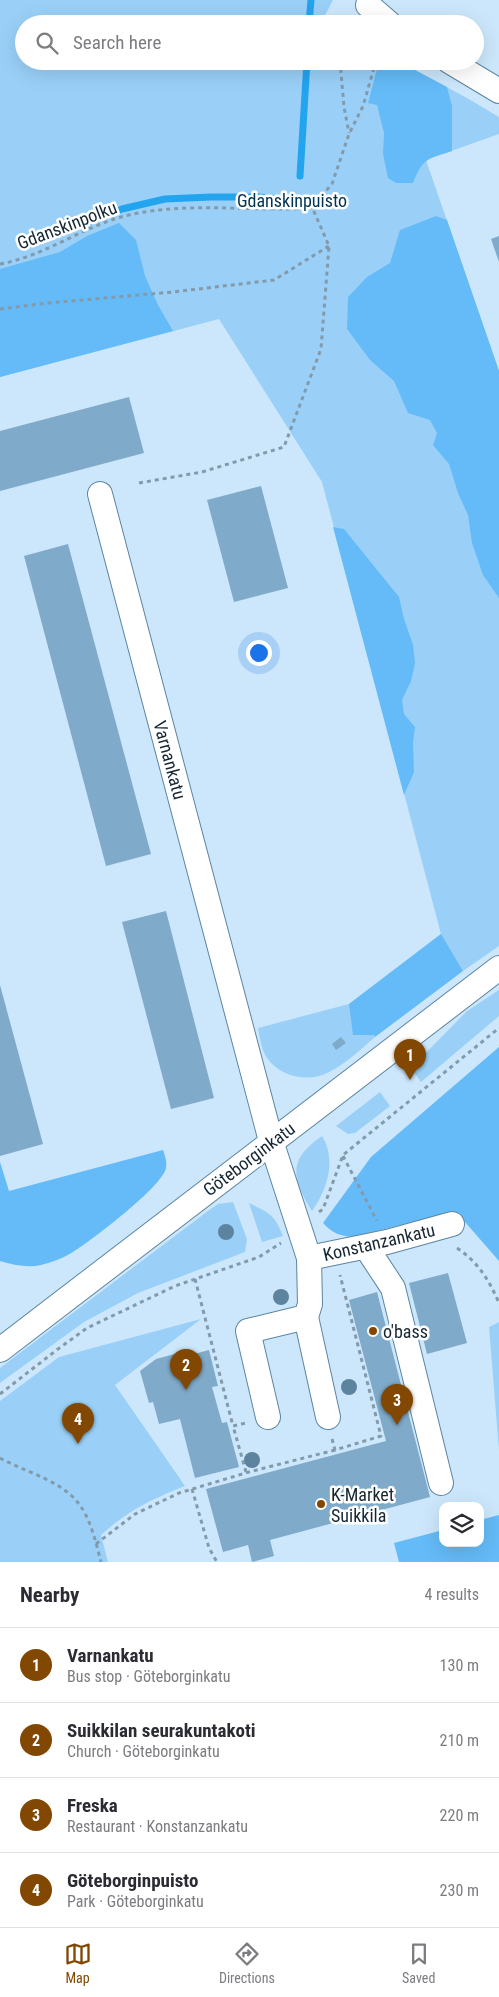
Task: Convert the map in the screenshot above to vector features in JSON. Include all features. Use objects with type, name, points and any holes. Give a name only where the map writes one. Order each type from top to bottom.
[{"type":"street","points":[[368,6],[379,15]]},
{"type":"street","points":[[464,70],[499,91]]},
{"type":"street","name":"Varnankatu","points":[[100,494],[271,1141]]},
{"type":"street","name":"Göteborginkatu","points":[[0,1350],[271,1141],[316,1110],[499,968]]},
{"type":"street","name":"Konstanzankatu","points":[[271,1141],[309,1258],[377,1244],[442,1227]]},
{"type":"street","points":[[377,1244],[393,1288],[441,1483]]},
{"type":"street","points":[[309,1258],[310,1304],[306,1317],[328,1417]]},
{"type":"street","points":[[268,1417],[248,1332],[306,1317]]},
{"type":"path","points":[[341,70],[344,107],[349,134]]},
{"type":"path","points":[[140,483],[202,472],[284,447],[321,349],[329,246],[312,207],[332,184],[349,134],[363,106],[373,70]]},
{"type":"path","name":"Gdanskinpolku","points":[[0,264],[42,252],[86,229],[122,217],[160,210],[294,209],[312,207]]},
{"type":"path","points":[[0,309],[274,280],[329,246]]},
{"type":"path","points":[[0,1394],[87,1328],[175,1286],[259,1257],[300,1230],[323,1208],[343,1155],[499,1028]]},
{"type":"path","points":[[343,1155],[377,1244]]},
{"type":"path","points":[[442,1227],[446,1241],[463,1251],[480,1268],[491,1285],[499,1303]]},
{"type":"path","points":[[96,1544],[135,1514],[173,1495],[246,1472],[335,1450],[381,1436],[334,1253]]},
{"type":"path","points":[[195,1279],[246,1472]]},
{"type":"path","points":[[233,1426],[268,1417]]},
{"type":"path","points":[[328,1417],[335,1450]]},
{"type":"path","points":[[0,1458],[70,1495],[80,1505],[96,1544],[101,1562]]},
{"type":"path","points":[[192,1489],[209,1548],[217,1562]]},
{"type":"green space","name":"Gdanskinpuisto","points":[[0,0],[333,0],[325,15],[15,15],[15,70],[415,70],[499,117],[499,134],[426,160],[499,371],[499,946],[463,971],[452,953],[353,1035],[374,1035],[375,1037],[353,1056],[329,1072],[313,1077],[304,1077],[287,1074],[279,1070],[265,1055],[258,1028],[349,1004],[441,934],[322,482],[219,319],[0,377]]},
{"type":"green space","points":[[499,990],[499,1016],[421,1082],[411,1068],[467,1011]]},
{"type":"green space","points":[[380,1092],[390,1106],[355,1133],[348,1134],[336,1126]]},
{"type":"green space","points":[[322,1136],[329,1155],[328,1175],[322,1194],[312,1211],[300,1189],[296,1170],[298,1161],[303,1153]]},
{"type":"green space","points":[[233,1202],[247,1239],[245,1252],[138,1293],[84,1322],[0,1383],[0,1368],[208,1211],[218,1204]]},
{"type":"green space","points":[[249,1203],[271,1215],[283,1236],[262,1242]]},
{"type":"green space","points":[[201,1319],[115,1385],[185,1486],[140,1506],[101,1535],[108,1562],[0,1562],[0,1401],[59,1357]]},
{"type":"green space","points":[[499,1322],[499,1450],[489,1327]]},
{"type":"shaded area","points":[[377,70],[415,70],[447,87],[452,106],[452,151],[431,158],[423,164],[413,183],[396,183],[388,178],[383,154],[384,133],[377,105],[368,103]]},
{"type":"shaded area","points":[[436,216],[447,220],[499,371],[499,598],[483,575],[472,543],[468,515],[458,493],[449,464],[433,445],[437,433],[430,420],[408,413],[394,381],[370,360],[347,329],[348,297],[367,277],[390,263],[400,230]]},
{"type":"shaded area","points":[[119,223],[136,240],[145,276],[158,305],[173,331],[0,377],[0,269],[60,252],[87,236]]},
{"type":"shaded area","points":[[333,527],[344,529],[399,597],[413,645],[415,663],[411,681],[402,700],[404,714],[415,727],[413,742],[414,772],[404,795]]},
{"type":"shaded area","points":[[441,934],[463,971],[375,1037],[374,1035],[353,1035],[349,1004]]},
{"type":"shaded area","points":[[499,1047],[499,1261],[465,1222],[449,1213],[353,1237],[344,1236],[326,1226],[323,1223],[371,1157]]},
{"type":"shaded area","points":[[163,1150],[166,1168],[153,1187],[125,1213],[82,1246],[62,1258],[41,1265],[20,1266],[0,1261],[0,1162],[9,1191]]},
{"type":"shaded area","points":[[499,1515],[499,1562],[399,1562],[394,1543],[439,1531],[439,1547],[484,1547],[484,1519]]},
{"type":"building","points":[[499,236],[499,262],[491,239]]},
{"type":"building","points":[[129,397],[144,453],[0,491],[0,431]]},
{"type":"building","points":[[261,486],[288,588],[234,602],[207,500]]},
{"type":"building","points":[[68,544],[151,854],[106,866],[24,556]]},
{"type":"building","points":[[166,911],[214,1098],[171,1109],[122,922]]},
{"type":"building","points":[[0,985],[43,1144],[0,1156]]},
{"type":"building","points":[[341,1037],[346,1043],[336,1050],[332,1044]]},
{"type":"building","points":[[448,1273],[467,1343],[427,1354],[409,1283]]},
{"type":"building","points":[[377,1292],[430,1497],[270,1540],[274,1556],[252,1562],[248,1545],[223,1552],[206,1489],[386,1441],[349,1300]]},
{"type":"building","points":[[209,1350],[218,1386],[212,1387],[222,1423],[227,1422],[239,1467],[195,1478],[180,1419],[159,1424],[153,1402],[149,1403],[140,1371],[156,1359],[182,1352],[183,1357]]},
{"type":"waterway","points":[[310,15],[311,0]]},
{"type":"waterway","points":[[300,176],[306,70]]},
{"type":"waterway","points":[[70,229],[122,209],[165,199],[259,197],[296,202],[297,199]]},
{"type":"place","name":"Varnankatu","points":[[410,1080]]},
{"type":"place","name":"o'bass","points":[[373,1331]]},
{"type":"place","name":"Suikkilan seurakuntakoti","points":[[186,1390]]},
{"type":"place","name":"Freska","points":[[397,1425]]},
{"type":"place","name":"Göteborginpuisto","points":[[78,1444]]},
{"type":"place","name":"K-Market Suikkila","points":[[321,1504]]}]
